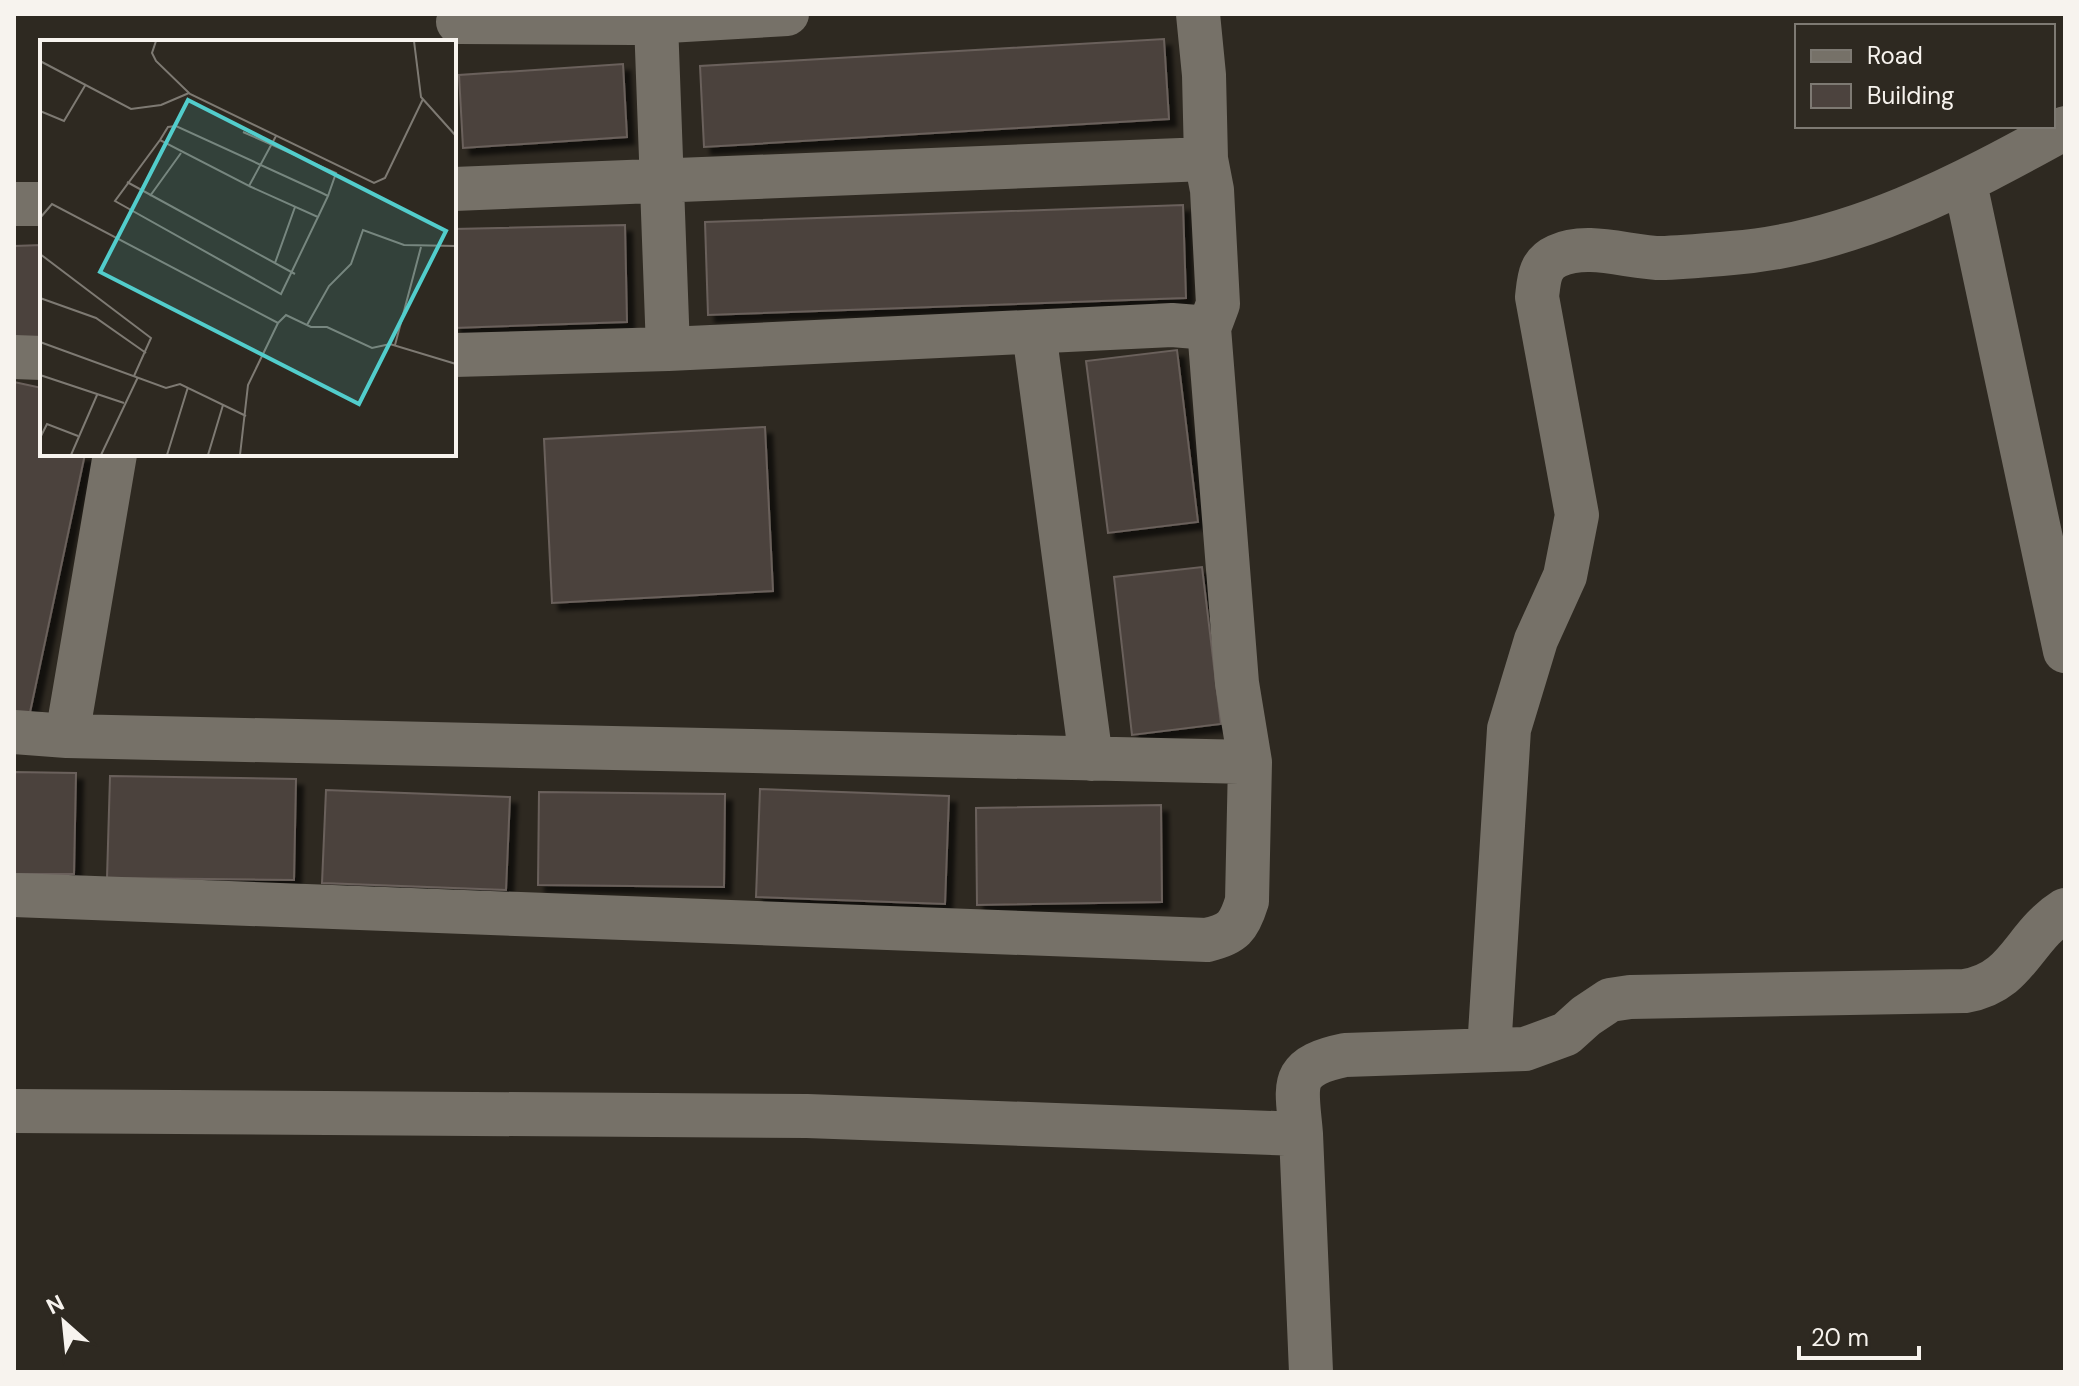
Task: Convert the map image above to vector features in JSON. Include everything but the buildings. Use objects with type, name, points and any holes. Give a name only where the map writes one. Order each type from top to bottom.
[{"type":"street","points":[[458,22],[787,14]]},
{"type":"street","points":[[14,895],[1207,940],[1227,936],[1241,920],[1247,901],[1250,762],[1237,683],[1209,328],[1218,304],[1198,14]]},
{"type":"street","points":[[656,17],[668,349]]},
{"type":"street","points":[[1489,1050],[1509,729],[1536,640],[1565,576],[1577,515],[1537,297],[1539,275],[1556,256],[1583,251],[1663,258],[1749,252],[1792,244],[1855,226],[1965,183],[2065,128]]},
{"type":"street","points":[[456,189],[1206,159]]},
{"type":"street","points":[[1965,183],[2065,651]]},
{"type":"street","points":[[14,204],[40,204]]},
{"type":"street","points":[[456,355],[668,349],[1172,325],[1209,328]]},
{"type":"street","points":[[1034,332],[1091,759]]},
{"type":"street","points":[[14,357],[40,358]]},
{"type":"street","points":[[67,736],[115,456]]},
{"type":"street","points":[[14,732],[67,736],[1250,762]]},
{"type":"street","points":[[1311,1372],[1297,1088],[1300,1076],[1310,1066],[1345,1055],[1525,1049],[1566,1034],[1610,1000],[1630,997],[1888,993],[1982,988],[2008,973],[2039,930],[2065,910]]},
{"type":"street","points":[[14,1111],[807,1116],[1301,1134]]}]
